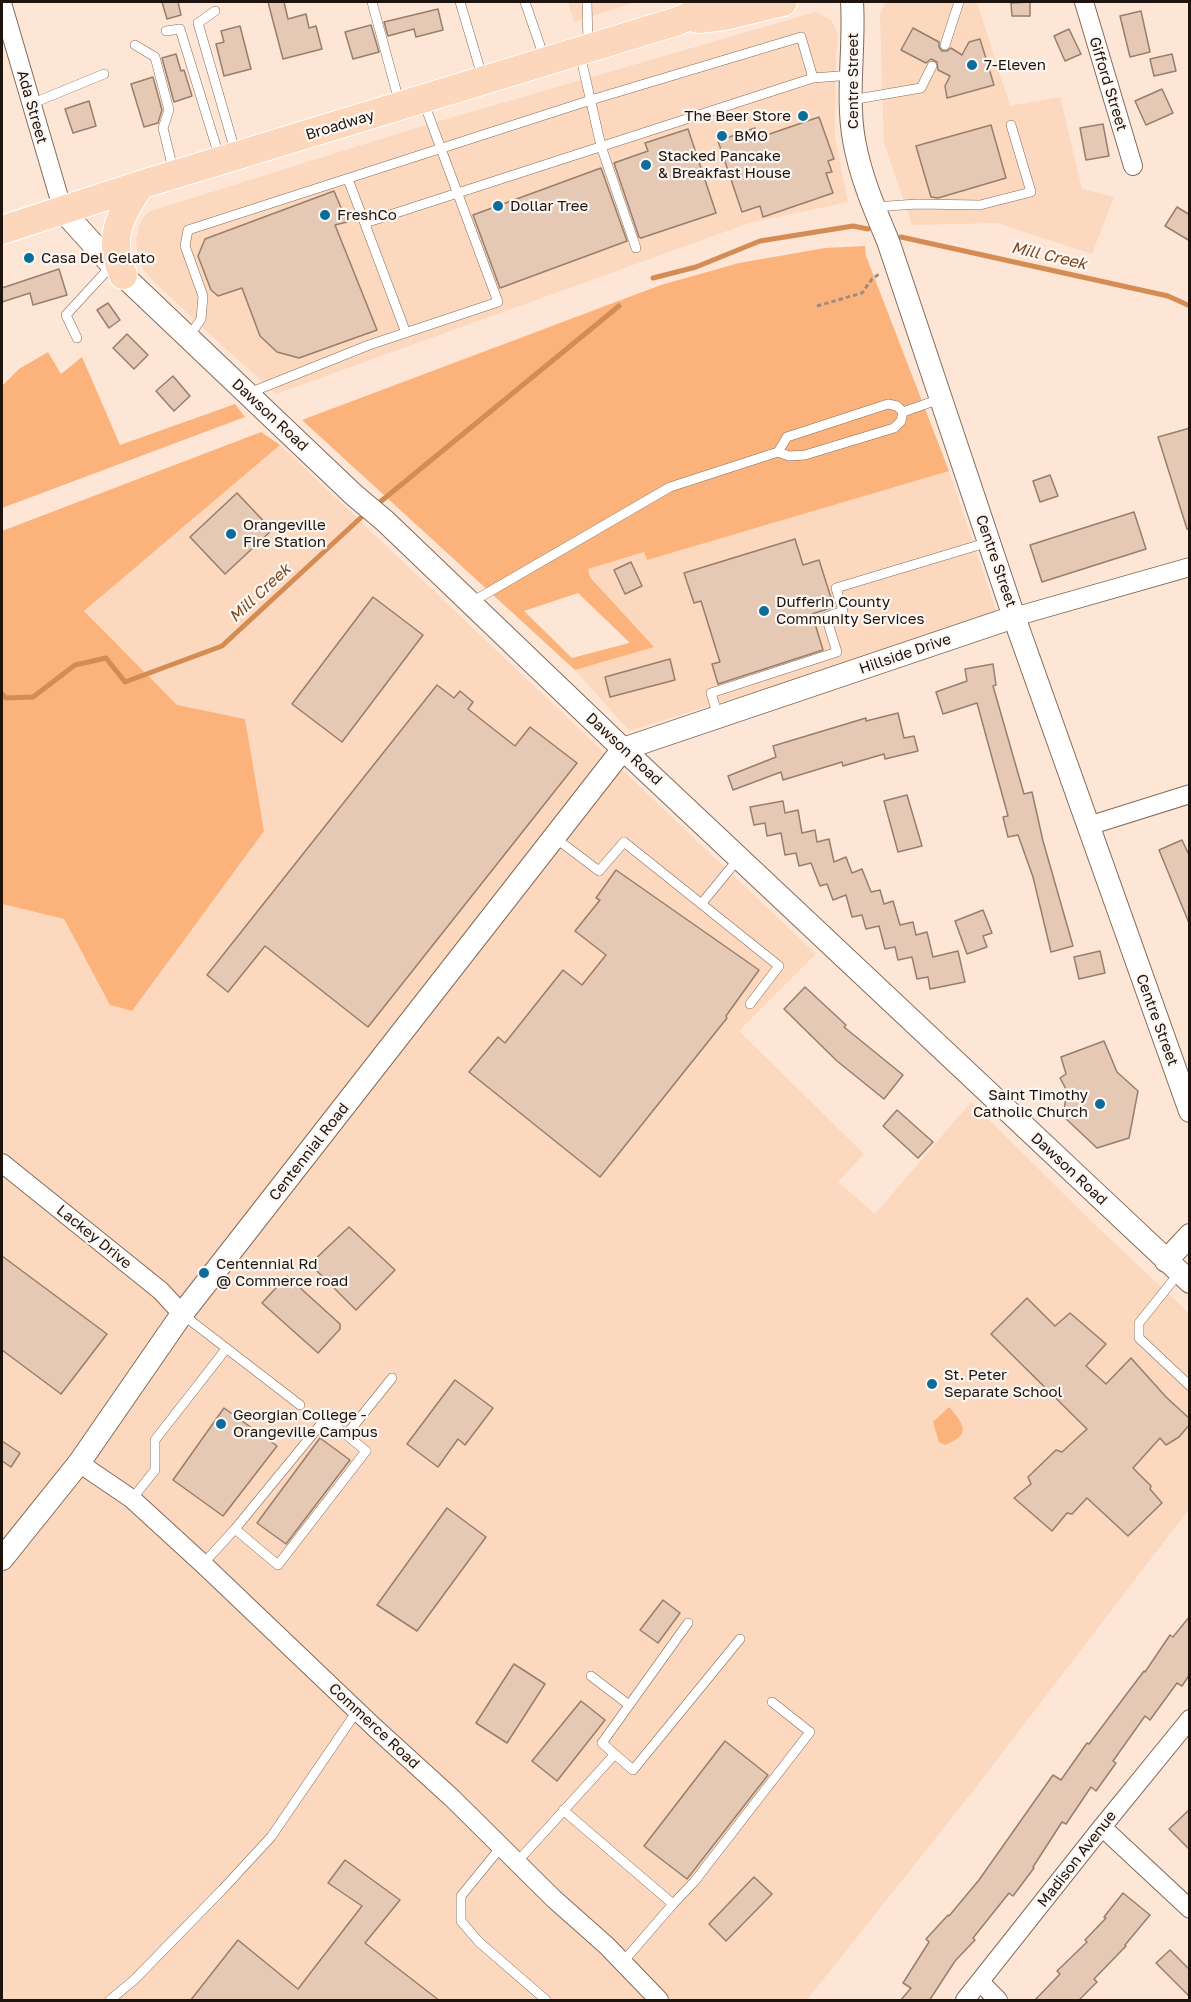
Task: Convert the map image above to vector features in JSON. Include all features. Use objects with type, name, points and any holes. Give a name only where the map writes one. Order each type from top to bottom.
[{"type":"main road","name":"Broadway","points":[[2,230],[140,185],[584,51],[721,2]]},
{"type":"main road","name":"Broadway","points":[[677,16],[724,16],[783,2]]},
{"type":"main road","points":[[117,270],[116,232],[124,211],[140,185]]},
{"type":"street","name":"Centre Street","points":[[852,2],[853,139],[864,179],[1014,617],[1190,1112]]},
{"type":"street","name":"Gifford Street","points":[[1084,2],[1133,166]]},
{"type":"street","name":"Ada Street","points":[[2,3],[63,211]]},
{"type":"street","name":"Dawson Road","points":[[63,211],[117,270],[188,338],[354,495],[385,521],[623,749],[1178,1272]]},
{"type":"street","name":"Hillside Drive","points":[[623,749],[1014,617],[1190,567]]},
{"type":"street","name":"Centennial Road","points":[[2,1559],[79,1462],[182,1314],[623,749]]},
{"type":"street","points":[[1088,826],[1190,794]]},
{"type":"street","name":"Lackey Drive","points":[[2,1163],[161,1291],[182,1314]]},
{"type":"street","points":[[1178,1272],[1190,1235]]},
{"type":"street","name":"Commerce Road","points":[[79,1462],[132,1499],[203,1564],[452,1798],[554,1899],[607,1946],[659,2001]]},
{"type":"street","name":"Madison Avenue","points":[[965,2001],[1190,1719]]},
{"type":"street","points":[[1102,1827],[1190,1909]]},
{"type":"street","points":[[980,1982],[998,2001]]},
{"type":"lane","points":[[247,394],[369,345],[498,302],[441,149],[412,103],[372,2]]},
{"type":"lane","points":[[460,2],[483,81]]},
{"type":"lane","points":[[525,2],[546,62]]},
{"type":"lane","points":[[587,2],[584,51],[591,100],[601,146],[636,249]]},
{"type":"lane","points":[[945,45],[959,2]]},
{"type":"lane","points":[[215,11],[198,23],[228,159]]},
{"type":"lane","points":[[166,31],[180,29],[228,159]]},
{"type":"lane","points":[[188,338],[201,319],[203,296],[185,246],[188,230],[591,100],[801,37],[813,78]]},
{"type":"lane","points":[[135,45],[155,57],[169,110],[163,128],[175,175]]},
{"type":"lane","points":[[851,100],[921,88],[932,66]]},
{"type":"lane","points":[[31,104],[104,74]]},
{"type":"lane","points":[[365,224],[813,78],[852,75]]},
{"type":"lane","points":[[874,207],[917,204],[980,205],[1031,192],[1011,125]]},
{"type":"lane","points":[[348,179],[406,333]]},
{"type":"lane","points":[[77,338],[66,315],[117,270]]},
{"type":"lane","points":[[903,411],[940,399]]},
{"type":"lane","points":[[778,452],[787,437],[888,404],[897,406],[903,411]]},
{"type":"lane","points":[[470,603],[670,487],[778,452],[789,456],[806,455],[894,428],[901,421],[903,411]]},
{"type":"lane","points":[[718,717],[711,693],[837,652],[826,618],[843,611],[836,588],[989,543]]},
{"type":"lane","points":[[554,837],[599,871],[624,842],[779,966],[750,1004]]},
{"type":"lane","points":[[702,903],[739,858]]},
{"type":"lane","points":[[1178,1272],[1139,1323],[1139,1338],[1190,1386]]},
{"type":"lane","points":[[182,1314],[300,1406]]},
{"type":"lane","points":[[132,1499],[155,1470],[155,1440],[226,1350]]},
{"type":"lane","points":[[347,1434],[392,1378]]},
{"type":"lane","points":[[203,1564],[235,1529],[326,1418],[366,1451],[278,1566],[235,1529]]},
{"type":"lane","points":[[688,1623],[602,1743],[633,1770],[740,1639]]},
{"type":"lane","points":[[591,1676],[630,1705]]},
{"type":"lane","points":[[622,1963],[693,1882],[810,1732],[772,1702]]},
{"type":"lane","points":[[110,2001],[134,1980],[271,1837],[357,1711]]},
{"type":"lane","points":[[517,1862],[615,1754]]},
{"type":"lane","points":[[563,1810],[673,1904]]},
{"type":"lane","points":[[501,1847],[461,1896],[460,1921],[479,1942],[546,2001]]},
{"type":"path","points":[[817,306],[862,293],[878,274],[897,270]]},
{"type":"shaded area","points":[[568,2],[636,2],[574,22]]},
{"type":"shaded area","points":[[886,2],[977,2],[1010,106],[1060,97],[1082,189],[1114,197],[1092,254],[997,223],[912,225],[884,143],[880,15]]},
{"type":"shaded area","points":[[816,12],[832,21],[838,34],[835,138],[848,202],[749,223],[276,394],[151,279],[142,268],[136,240],[140,223],[151,211],[416,128]]},
{"type":"shaded area","points":[[865,246],[866,256],[949,471],[647,560],[644,552],[588,569],[590,577],[654,647],[575,670],[302,420],[661,285],[739,263],[825,248]],"holes":[[[578,593],[629,642],[572,658],[524,611]]]},
{"type":"shaded area","points":[[48,352],[61,374],[82,357],[120,445],[235,404],[245,417],[2,508],[2,386],[19,369]]},
{"type":"shaded area","points":[[261,432],[280,445],[84,611],[177,705],[245,719],[264,831],[132,1011],[110,1005],[64,919],[2,904],[2,531]]},
{"type":"shaded area","points":[[280,445],[816,954],[739,1031],[864,1154],[838,1182],[875,1214],[971,1102],[1090,1220],[1189,1313],[1189,1509],[973,1791],[807,2000],[2,2000],[2,904],[64,919],[110,1005],[132,1011],[184,939],[245,719],[177,706],[84,611]]},
{"type":"shaded area","points":[[949,471],[998,616],[629,731],[575,670],[654,647],[590,576],[587,569],[645,552],[647,559]]},
{"type":"shaded area","points":[[949,1407],[963,1429],[959,1437],[945,1445],[939,1442],[933,1422]]},
{"type":"building","points":[[162,2],[178,2],[181,15],[167,19]]},
{"type":"building","points":[[268,2],[284,2],[288,19],[306,14],[309,28],[316,26],[322,49],[283,59]]},
{"type":"building","points":[[1030,2],[1030,16],[1012,16],[1011,3]]},
{"type":"building","points":[[438,9],[443,30],[416,37],[414,29],[388,36],[384,22]]},
{"type":"building","points":[[1141,11],[1150,52],[1130,57],[1120,16]]},
{"type":"building","points":[[371,25],[379,52],[353,59],[345,32]]},
{"type":"building","points":[[240,26],[251,69],[224,76],[216,44],[224,42],[221,31]]},
{"type":"building","points":[[913,28],[939,42],[942,51],[951,48],[962,55],[969,42],[980,39],[994,85],[947,98],[945,86],[950,76],[938,70],[937,62],[931,59],[926,63],[901,50]]},
{"type":"building","points":[[1069,29],[1081,54],[1065,61],[1054,36]]},
{"type":"building","points":[[176,54],[192,96],[174,102],[162,58]]},
{"type":"building","points":[[1172,54],[1176,71],[1154,76],[1150,59]]},
{"type":"building","points":[[153,77],[162,110],[158,123],[144,127],[131,84]]},
{"type":"building","points":[[1162,89],[1173,113],[1146,125],[1135,101]]},
{"type":"building","points":[[89,101],[96,126],[73,133],[65,109]]},
{"type":"building","points":[[819,117],[834,159],[828,161],[832,172],[826,173],[833,193],[763,217],[760,206],[742,212],[718,141],[755,128],[758,138]]},
{"type":"building","points":[[1103,124],[1109,156],[1086,160],[1080,128]]},
{"type":"building","points":[[991,125],[1006,178],[938,198],[931,197],[916,146]]},
{"type":"building","points":[[688,129],[716,213],[641,238],[614,163],[648,151],[645,143]]},
{"type":"building","points":[[601,168],[627,241],[500,288],[473,215]]},
{"type":"building","points":[[334,191],[347,222],[335,225],[377,330],[299,358],[277,352],[260,336],[242,288],[218,296],[211,290],[198,256],[205,239]]},
{"type":"building","points":[[1177,207],[1190,215],[1190,241],[1165,226]]},
{"type":"building","points":[[59,269],[67,295],[33,305],[30,293],[2,302],[2,288]]},
{"type":"building","points":[[108,303],[120,320],[109,328],[97,310]]},
{"type":"building","points":[[127,334],[148,355],[134,369],[113,348]]},
{"type":"building","points":[[173,376],[190,396],[174,411],[156,391]]},
{"type":"building","points":[[1190,428],[1190,529],[1187,529],[1158,437]]},
{"type":"building","points":[[1050,475],[1058,496],[1040,502],[1033,481]]},
{"type":"building","name":"Orangeville Fire Station","points":[[237,493],[272,530],[225,574],[190,537]]},
{"type":"building","points":[[1134,512],[1146,549],[1042,582],[1030,545]]},
{"type":"building","name":"Dufferin County Community Services","points":[[795,539],[803,565],[819,560],[834,607],[812,614],[823,650],[718,684],[712,664],[720,662],[701,601],[694,603],[684,573]]},
{"type":"building","points":[[631,562],[642,586],[625,594],[614,570]]},
{"type":"building","points":[[373,597],[423,635],[342,742],[292,704]]},
{"type":"building","points":[[670,659],[675,680],[610,697],[605,677]]},
{"type":"building","points":[[993,664],[996,685],[993,686],[1024,794],[1032,792],[1043,841],[1073,946],[1051,952],[1033,877],[1018,835],[1008,837],[1003,817],[1008,816],[977,703],[943,714],[936,692],[967,681],[965,669]]},
{"type":"building","points":[[437,685],[454,698],[460,691],[473,702],[468,709],[515,746],[530,727],[577,763],[368,1027],[265,946],[228,992],[207,975]]},
{"type":"building","points":[[898,713],[904,738],[914,736],[918,751],[885,759],[884,754],[843,766],[842,762],[783,780],[781,772],[733,790],[728,776],[776,757],[773,746],[866,718],[866,721]]},
{"type":"building","points":[[907,795],[922,846],[898,852],[884,801]]},
{"type":"building","points":[[783,801],[785,813],[798,810],[802,833],[815,830],[817,842],[829,839],[834,862],[846,857],[852,873],[862,869],[871,892],[880,890],[884,904],[893,901],[900,925],[913,922],[916,935],[927,932],[933,957],[958,951],[965,982],[930,989],[928,977],[917,979],[912,957],[898,960],[895,947],[885,949],[879,926],[866,929],[862,915],[852,917],[846,895],[833,900],[827,884],[820,886],[811,863],[799,866],[796,853],[785,855],[781,833],[767,836],[765,823],[754,825],[750,807]]},
{"type":"building","points":[[1182,840],[1190,857],[1189,923],[1159,850]]},
{"type":"building","points":[[616,870],[759,970],[726,1016],[727,1018],[600,1177],[469,1072],[498,1037],[505,1043],[563,970],[582,985],[606,955],[575,931],[600,900],[596,898]]},
{"type":"building","points":[[983,910],[992,933],[983,936],[987,947],[967,954],[955,921]]},
{"type":"building","points":[[1100,951],[1105,973],[1079,979],[1074,957]]},
{"type":"building","points":[[805,987],[846,1025],[844,1027],[903,1075],[884,1099],[837,1061],[784,1009]]},
{"type":"building","name":"Saint Timothy Catholic Church","points":[[1104,1041],[1117,1072],[1138,1091],[1129,1138],[1097,1148],[1063,1116],[1067,1091],[1060,1078],[1066,1074],[1061,1057]]},
{"type":"building","points":[[897,1110],[933,1142],[918,1158],[883,1126]]},
{"type":"building","points":[[349,1227],[395,1270],[356,1310],[310,1264]]},
{"type":"building","points":[[2,1256],[107,1334],[61,1394],[2,1350]]},
{"type":"building","points":[[287,1276],[340,1324],[340,1329],[318,1353],[262,1303]]},
{"type":"building","points":[[1027,1298],[1055,1326],[1070,1313],[1106,1344],[1086,1366],[1106,1384],[1131,1358],[1166,1397],[1190,1419],[1190,1424],[1179,1437],[1166,1445],[1160,1438],[1133,1468],[1151,1486],[1150,1489],[1162,1503],[1128,1536],[1087,1498],[1072,1514],[1067,1513],[1052,1531],[1014,1498],[1031,1484],[1028,1477],[1056,1450],[1062,1452],[1087,1429],[991,1334]]},
{"type":"building","points":[[455,1380],[493,1408],[465,1445],[458,1439],[438,1467],[407,1444]]},
{"type":"building","points":[[224,1408],[277,1446],[223,1516],[173,1480]]},
{"type":"building","points":[[320,1438],[350,1460],[286,1544],[257,1523]]},
{"type":"building","points":[[2,1441],[20,1453],[11,1467],[2,1461]]},
{"type":"building","points":[[447,1508],[486,1537],[417,1631],[377,1605]]},
{"type":"building","points":[[663,1600],[680,1613],[658,1643],[640,1630]]},
{"type":"building","points":[[1190,1616],[1190,1674],[1182,1686],[1177,1683],[1150,1720],[1145,1716],[1113,1761],[1116,1763],[1096,1791],[1091,1787],[1066,1824],[1062,1822],[1034,1868],[1013,1896],[1009,1893],[973,1938],[975,1940],[955,1961],[929,2001],[900,2001],[911,1988],[903,1983],[929,1942],[926,1939],[979,1880],[1053,1775],[1061,1780],[1087,1743],[1089,1744],[1145,1672],[1170,1635],[1173,1637]]},
{"type":"building","points":[[514,1664],[545,1684],[507,1743],[476,1723]]},
{"type":"building","points":[[581,1701],[605,1720],[557,1781],[532,1761]]},
{"type":"building","points":[[725,1741],[768,1775],[687,1879],[644,1846]]},
{"type":"building","points":[[1190,1809],[1190,1850],[1169,1829]]},
{"type":"building","points":[[345,1860],[400,1900],[365,1943],[440,2001],[190,2001],[238,1940],[298,1989],[362,1906],[328,1883]]},
{"type":"building","points":[[754,1877],[772,1894],[726,1941],[709,1924]]},
{"type":"building","points":[[1123,1893],[1150,1915],[1126,1946],[1094,1979],[1097,1982],[1078,2001],[1034,2001],[1060,1974],[1057,1971],[1087,1942],[1085,1940],[1106,1918],[1104,1917]]},
{"type":"building","points":[[1170,1950],[1190,1970],[1190,1997],[1156,1963]]},
{"type":"waterway","name":"Mill Creek","points":[[653,278],[696,267],[760,241],[853,226],[868,229]]},
{"type":"waterway","name":"Mill Creek","points":[[901,237],[1168,296],[1190,306]]},
{"type":"waterway","name":"Mill Creek","points":[[374,507],[619,306]]},
{"type":"waterway","name":"Mill Creek","points":[[2,694],[6,698],[33,697],[75,665],[106,658],[125,682],[222,646],[367,512]]},
{"type":"place","name":"7-Eleven","points":[[972,65]]},
{"type":"place","name":"The Beer Store","points":[[803,116]]},
{"type":"place","name":"BMO","points":[[722,136]]},
{"type":"place","name":"Stacked Pancake & Breakfast House","points":[[646,165]]},
{"type":"place","name":"Dollar Tree","points":[[498,206]]},
{"type":"place","name":"FreshCo","points":[[325,215]]},
{"type":"place","name":"Casa Del Gelato","points":[[29,258]]},
{"type":"place","name":"Orangeville Fire Station","points":[[231,534]]},
{"type":"place","name":"Dufferin County Community Services","points":[[764,611]]},
{"type":"place","name":"Saint Timothy Catholic Church","points":[[1100,1104]]},
{"type":"place","name":"Centennial Rd @ Commerce road","points":[[204,1273]]},
{"type":"place","name":"St. Peter Separate School","points":[[932,1384]]},
{"type":"place","name":"Georgian College - Orangeville Campus","points":[[221,1424]]}]
